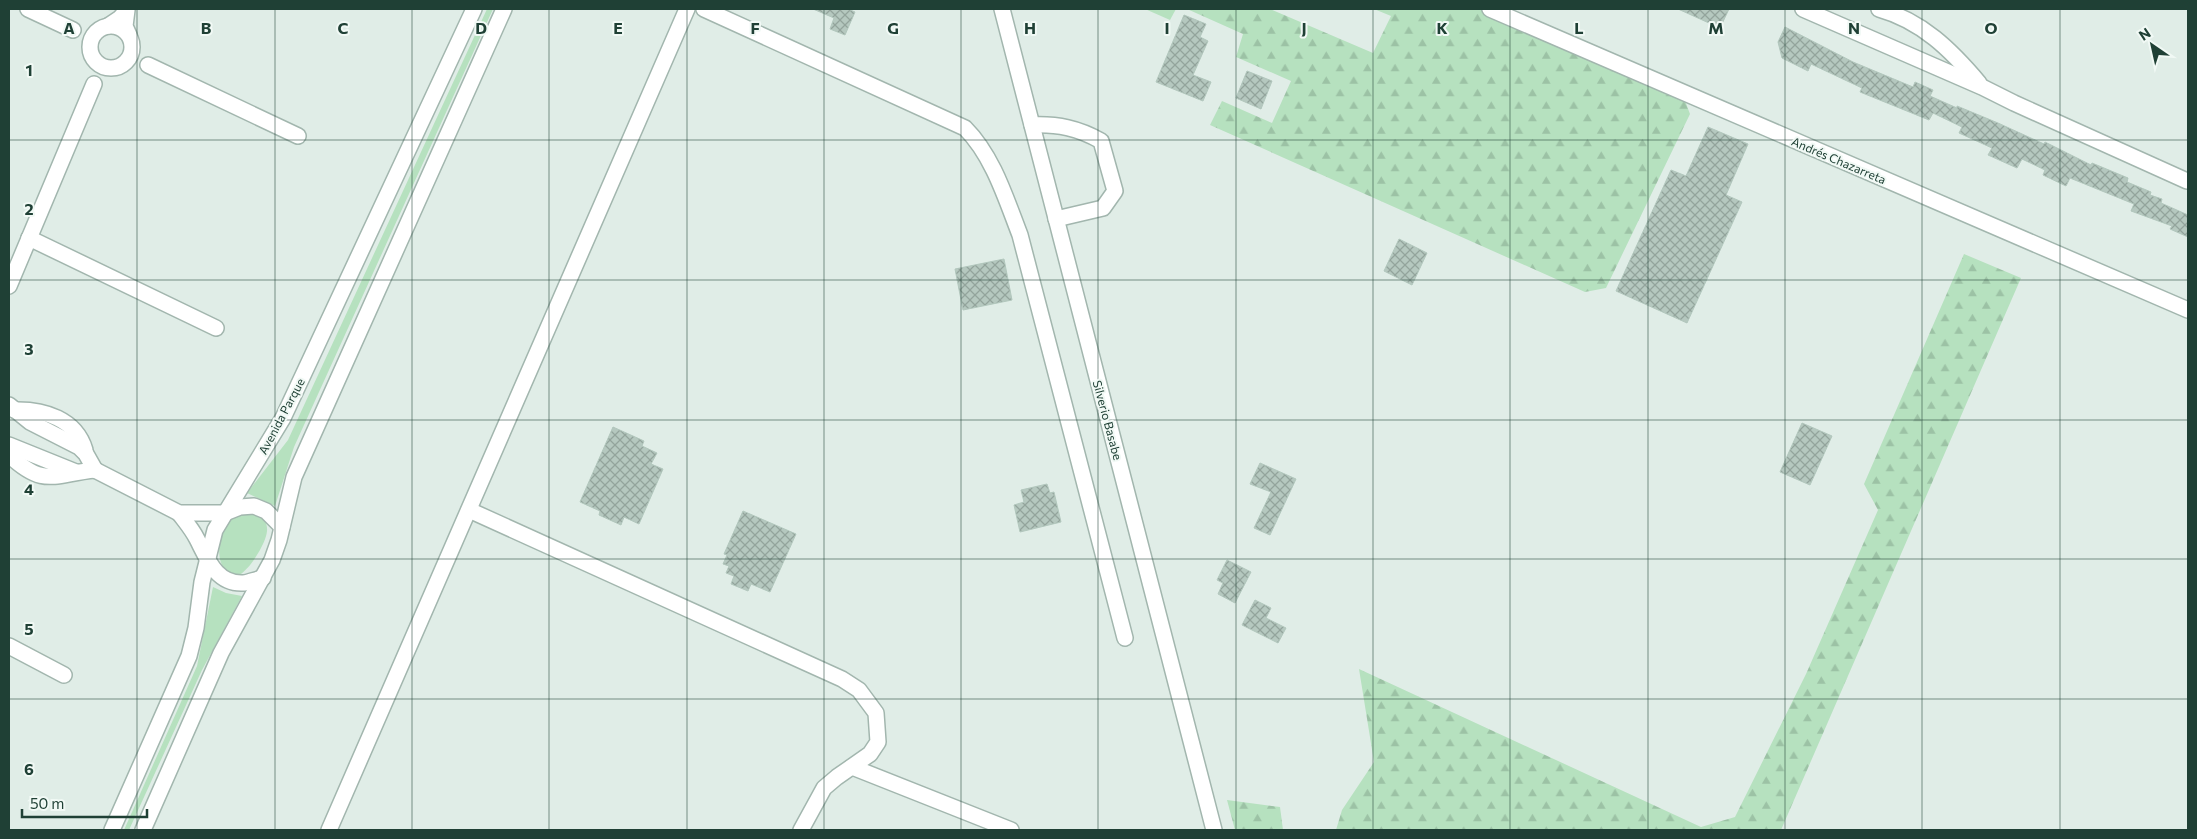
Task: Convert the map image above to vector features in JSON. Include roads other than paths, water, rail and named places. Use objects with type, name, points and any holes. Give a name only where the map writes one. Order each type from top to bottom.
[{"type":"street","points":[[28,9],[83,33],[102,28],[120,18],[128,9]]},
{"type":"street","points":[[9,286],[94,84],[100,76],[119,66],[129,58],[130,41],[125,26],[128,9]]},
{"type":"street","name":"Avenida Parque","points":[[112,830],[189,656],[206,560],[215,530],[283,418],[474,9]]},
{"type":"street","points":[[143,830],[220,653],[272,560],[298,469],[504,9]]},
{"type":"street","points":[[329,830],[687,9]]},
{"type":"street","points":[[704,9],[965,128],[977,140],[1008,202],[1020,235],[1125,638]]},
{"type":"street","name":"Silverio Basabe","points":[[1002,9],[1214,830]]},
{"type":"street","name":"Andrés Chazarreta","points":[[1490,9],[2188,310]]},
{"type":"street","points":[[1803,9],[1982,86],[2014,103],[2188,181]]},
{"type":"street","points":[[1879,9],[1907,19],[1939,40],[1982,86]]},
{"type":"street","points":[[94,84],[95,67],[90,41],[102,28],[120,28],[148,64]]},
{"type":"street","points":[[73,30],[102,67],[119,66],[135,62],[148,64],[298,136]]},
{"type":"street","points":[[1032,125],[1054,124],[1084,131],[1101,141],[1115,191],[1103,208],[1056,219]]},
{"type":"street","points":[[29,238],[216,328]]},
{"type":"street","points":[[12,407],[46,413],[69,425],[82,440],[86,454],[95,470]]},
{"type":"street","points":[[9,445],[76,472]]},
{"type":"street","points":[[9,455],[20,466],[39,476],[50,478],[95,470],[179,513],[225,513],[254,506],[266,511],[282,527]]},
{"type":"street","points":[[469,510],[842,678],[860,690],[876,713],[878,742],[870,754],[824,788],[801,830]]},
{"type":"street","points":[[179,513],[196,538],[206,560],[220,576],[231,582],[244,583],[263,578]]},
{"type":"street","points":[[9,646],[64,675]]},
{"type":"street","points":[[852,767],[1011,830]]}]
